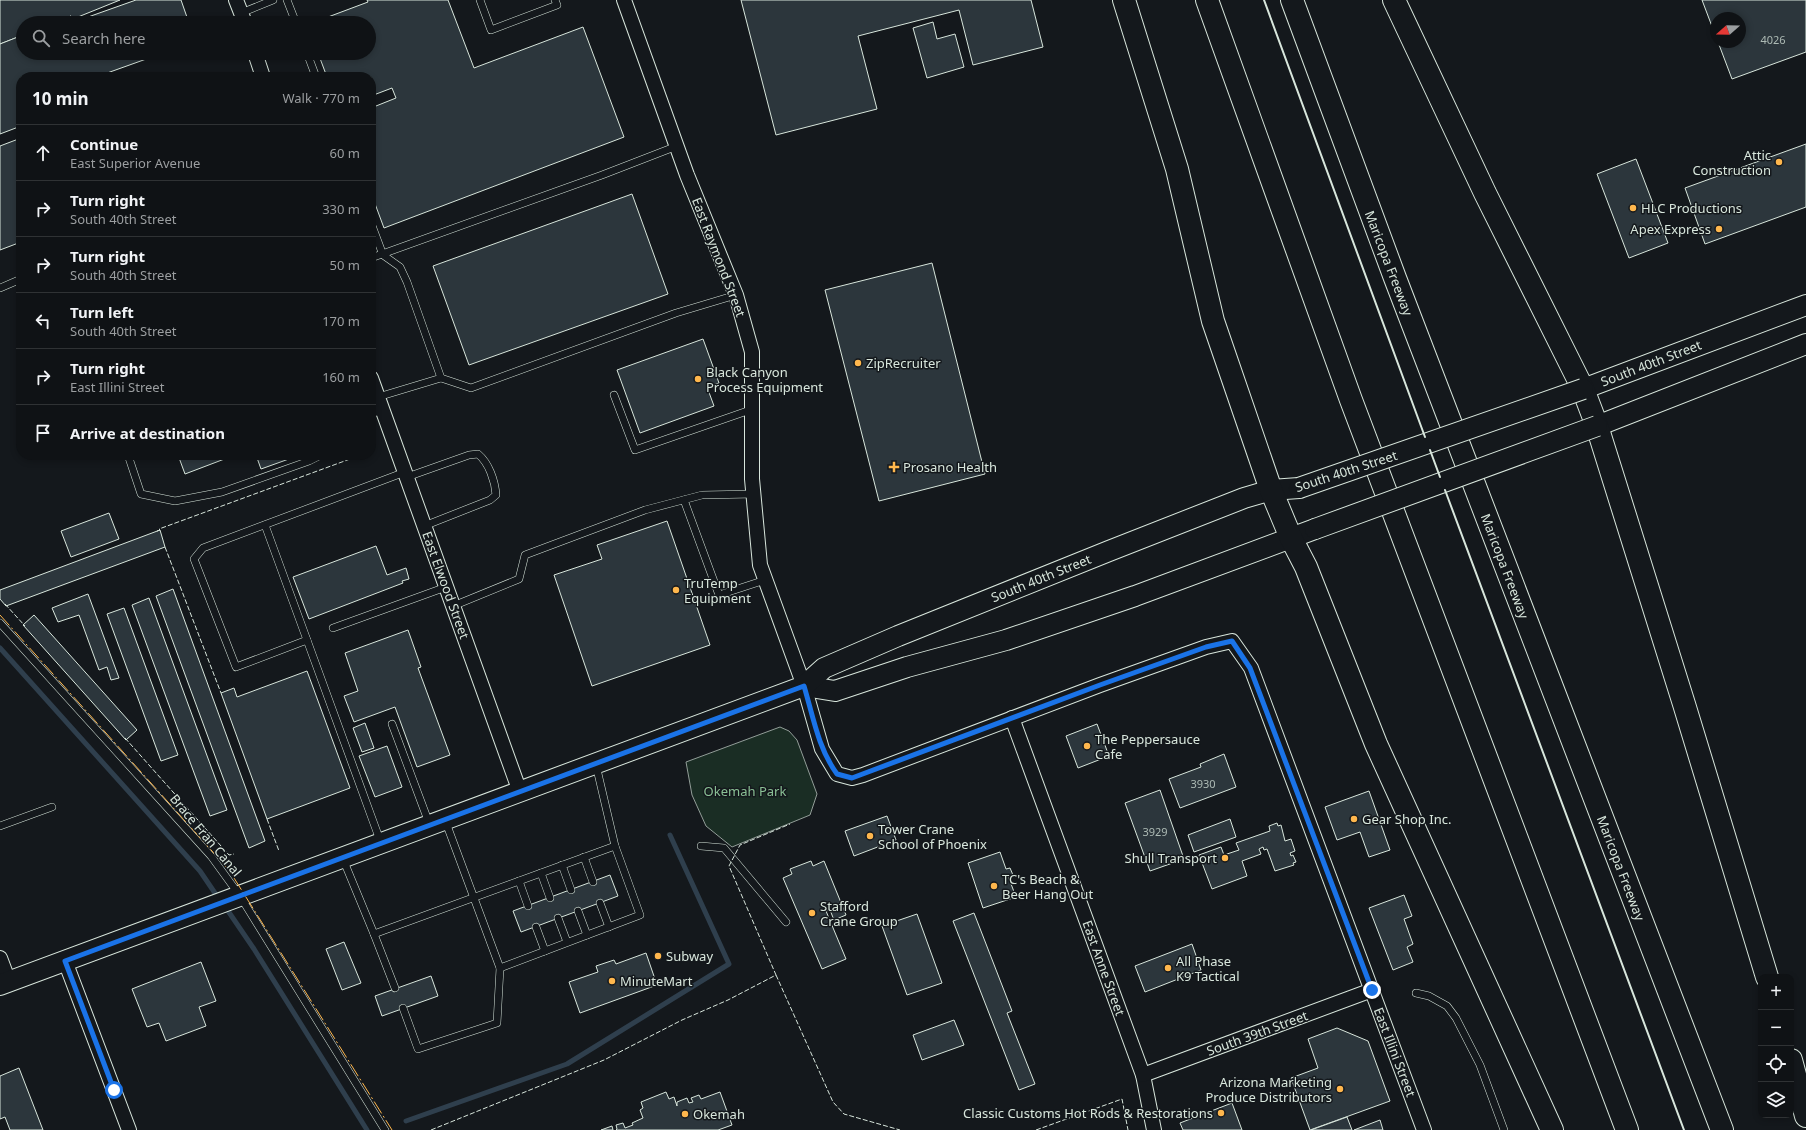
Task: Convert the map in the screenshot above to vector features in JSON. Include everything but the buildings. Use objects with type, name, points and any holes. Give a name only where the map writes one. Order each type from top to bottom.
[{"type":"highway","points":[[1124,0],[1178,169],[1213,321],[1271,490],[1291,538],[1306,566],[1379,750],[1552,1130]]},
{"type":"highway","points":[[1207,0],[1351,400],[1627,1130]]},
{"type":"highway","name":"Maricopa Freeway","points":[[1292,0],[1398,286],[1722,1130]]},
{"type":"highway","points":[[1394,0],[1482,186],[1583,389],[1597,426],[1687,711],[1766,974]]},
{"type":"highway","points":[[1794,1071],[1806,1116]]},
{"type":"main road","name":"South 40th Street","points":[[4,984],[804,686],[824,668],[898,636],[1244,498],[1271,490],[1299,488],[1583,389],[1806,305]]},
{"type":"main road","name":"South 40th Street","points":[[804,686],[834,691],[907,667],[1006,640],[1135,596],[1597,426],[1806,344]]},
{"type":"street","name":"East Raymond Street","points":[[624,0],[677,146],[736,295],[752,352],[752,479],[760,565],[804,686]]},
{"type":"street","points":[[257,60],[261,72]]},
{"type":"street","name":"East Elwood Street","points":[[377,407],[406,474],[520,792]]},
{"type":"street","name":"East Illini Street","points":[[1012,718],[1206,647],[1232,641],[1250,668],[1424,1130]]},
{"type":"street","points":[[804,686],[822,749],[830,765],[837,774],[852,778],[1012,718]]},
{"type":"street","name":"East Anne Street","points":[[1012,718],[1143,1075],[1154,1130]]},
{"type":"street","points":[[0,958],[4,984]]},
{"type":"street","points":[[65,961],[129,1130]]},
{"type":"street","name":"South 39th Street","points":[[1143,1075],[1372,990]]},
{"type":"lane","points":[[241,12],[273,0]]},
{"type":"lane","points":[[287,0],[293,16]]},
{"type":"lane","points":[[480,0],[491,30],[557,5],[555,0]]},
{"type":"lane","points":[[310,60],[314,72]]},
{"type":"lane","points":[[376,257],[602,175],[677,146]]},
{"type":"lane","points":[[376,236],[383,255],[400,267],[407,282],[441,378]]},
{"type":"lane","points":[[0,288],[16,281]]},
{"type":"lane","points":[[377,407],[441,378],[471,388],[676,313],[736,295]]},
{"type":"lane","points":[[614,395],[635,450],[753,409]]},
{"type":"lane","points":[[307,640],[236,667],[194,559],[203,548],[266,524],[406,474],[469,455],[478,454],[485,460],[496,486],[496,495],[490,500],[424,526]]},
{"type":"lane","points":[[130,460],[141,494],[175,501],[222,492],[311,460]]},
{"type":"lane","points":[[453,606],[518,578],[524,556],[645,510],[702,495],[754,494]]},
{"type":"lane","points":[[684,500],[719,595],[765,580]]},
{"type":"lane","points":[[266,524],[381,843]]},
{"type":"lane","points":[[333,628],[446,587]]},
{"type":"lane","name":"Brace Fran Canal","points":[[0,623],[211,856],[239,896],[385,1130]]},
{"type":"lane","points":[[392,724],[437,822],[474,897],[500,968],[497,1023],[418,1049],[403,1008]]},
{"type":"lane","points":[[500,968],[640,915],[615,846],[596,763]]},
{"type":"lane","points":[[0,826],[52,807]]},
{"type":"lane","points":[[374,934],[615,846]]},
{"type":"lane","points":[[701,846],[724,848],[786,922]]},
{"type":"lane","points":[[343,858],[395,988]]},
{"type":"lane","points":[[584,858],[593,882]]},
{"type":"lane","points":[[562,865],[571,890]]},
{"type":"lane","points":[[540,873],[550,898]]},
{"type":"lane","points":[[519,881],[528,906]]},
{"type":"lane","points":[[600,902],[609,927]]},
{"type":"lane","points":[[578,911],[587,935]]},
{"type":"lane","points":[[558,918],[567,942]]},
{"type":"lane","points":[[536,927],[544,951]]},
{"type":"lane","points":[[1416,993],[1429,996],[1447,1006],[1456,1018],[1480,1065],[1504,1130]]},
{"type":"green space","name":"Okemah Park","points":[[780,727],[789,731],[797,740],[817,794],[810,815],[732,847],[706,826],[692,795],[686,762]]},
{"type":"waterway","points":[[0,648],[200,871],[219,899]]},
{"type":"waterway","points":[[406,1121],[567,1064],[729,964],[670,835]]},
{"type":"waterway","points":[[224,905],[254,949],[367,1130]]},
{"type":"fence","points":[[157,531],[347,460]]},
{"type":"fence","points":[[165,547],[221,693]]},
{"type":"fence","points":[[5,604],[25,626]]},
{"type":"fence","points":[[125,738],[229,855],[234,854]]},
{"type":"fence","points":[[267,819],[279,851]]},
{"type":"fence","points":[[431,1130],[604,1060],[682,1020],[728,1000],[776,975],[729,866],[740,845],[790,824]]},
{"type":"fence","points":[[776,975],[833,1102],[844,1114],[900,1130]]},
{"type":"fence","points":[[1036,1130],[1122,1099],[1128,1130]]},
{"type":"wall","points":[[1264,0],[1425,437]]},
{"type":"wall","points":[[1430,450],[1440,477]]},
{"type":"wall","points":[[1445,490],[1684,1130]]},
{"type":"power","points":[[0,615],[229,870],[392,1130]]},
{"type":"place","name":"Attic Construction","points":[[1779,162]]},
{"type":"place","name":"HLC Productions","points":[[1633,208]]},
{"type":"place","name":"Apex Express","points":[[1719,229]]},
{"type":"place","name":"ZipRecruiter","points":[[858,363]]},
{"type":"place","name":"Black Canyon Process Equipment","points":[[698,379]]},
{"type":"place","name":"Prosano Health","points":[[894,467]]},
{"type":"place","name":"TruTemp Equipment","points":[[676,590]]},
{"type":"place","name":"The Peppersauce Cafe","points":[[1087,746]]},
{"type":"place","name":"Gear Shop Inc.","points":[[1354,819]]},
{"type":"place","name":"Tower Crane School of Phoenix","points":[[870,836]]},
{"type":"place","name":"Shull Transport","points":[[1225,858]]},
{"type":"place","name":"TC's Beach & Beer Hang Out","points":[[994,886]]},
{"type":"place","name":"Stafford Crane Group","points":[[812,913]]},
{"type":"place","name":"Subway","points":[[658,956]]},
{"type":"place","name":"All Phase K9 Tactical","points":[[1168,968]]},
{"type":"place","name":"MinuteMart","points":[[612,981]]},
{"type":"place","name":"Arizona Marketing Produce Distributors","points":[[1340,1089]]},
{"type":"place","name":"Classic Customs Hot Rods & Restorations","points":[[1221,1113]]},
{"type":"place","name":"Okemah","points":[[685,1114]]},
{"type":"route","points":[[114,1090],[65,961],[804,686],[822,749],[830,765],[837,774],[852,778],[1100,685],[1206,647],[1232,641],[1250,668],[1372,990]]}]
